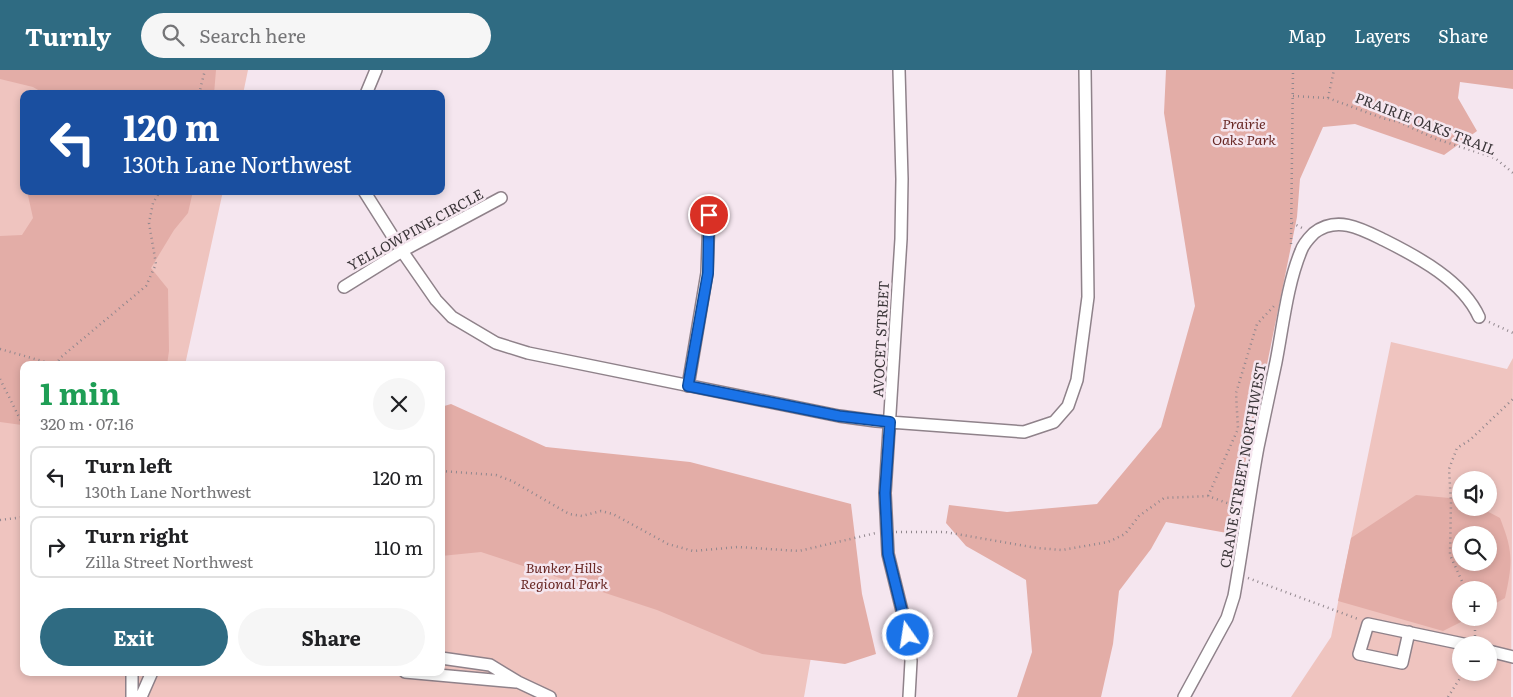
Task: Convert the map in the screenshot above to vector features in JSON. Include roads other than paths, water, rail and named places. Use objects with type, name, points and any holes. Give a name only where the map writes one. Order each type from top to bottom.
[{"type":"street","points":[[368,90],[376,70]]},
{"type":"street","name":"AVOCET STREET","points":[[899,70],[902,188],[885,493],[888,547],[908,635],[911,661],[909,697]]},
{"type":"street","points":[[367,195],[436,300],[452,316],[496,343],[528,353],[830,414],[890,422],[1024,432],[1054,422],[1068,406],[1077,380],[1088,298],[1086,70]]},
{"type":"street","name":"YELLOWPINE CIRCLE","points":[[344,287],[402,251],[501,198]]},
{"type":"street","points":[[688,386],[708,273],[709,215]]},
{"type":"street","name":"CRANE STREET NORTHWEST","points":[[1184,697],[1227,618],[1238,576],[1258,448],[1294,275],[1302,249],[1314,233],[1324,227],[1347,224],[1383,239],[1439,273],[1474,304],[1479,317]]},
{"type":"street","points":[[1409,632],[1402,663],[1359,654],[1368,624],[1452,638]]},
{"type":"street","points":[[1497,653],[1513,656]]},
{"type":"street","points":[[445,659],[490,665],[518,682],[550,697]]},
{"type":"street","points":[[132,676],[132,697]]},
{"type":"street","points":[[140,697],[150,676]]},
{"type":"street","points":[[445,676],[518,682]]},
{"type":"park label","name":"Prairie Oaks Park","points":[[1244,132]]},
{"type":"park label","name":"Bunker Hills Regional Park","points":[[564,576]]}]
